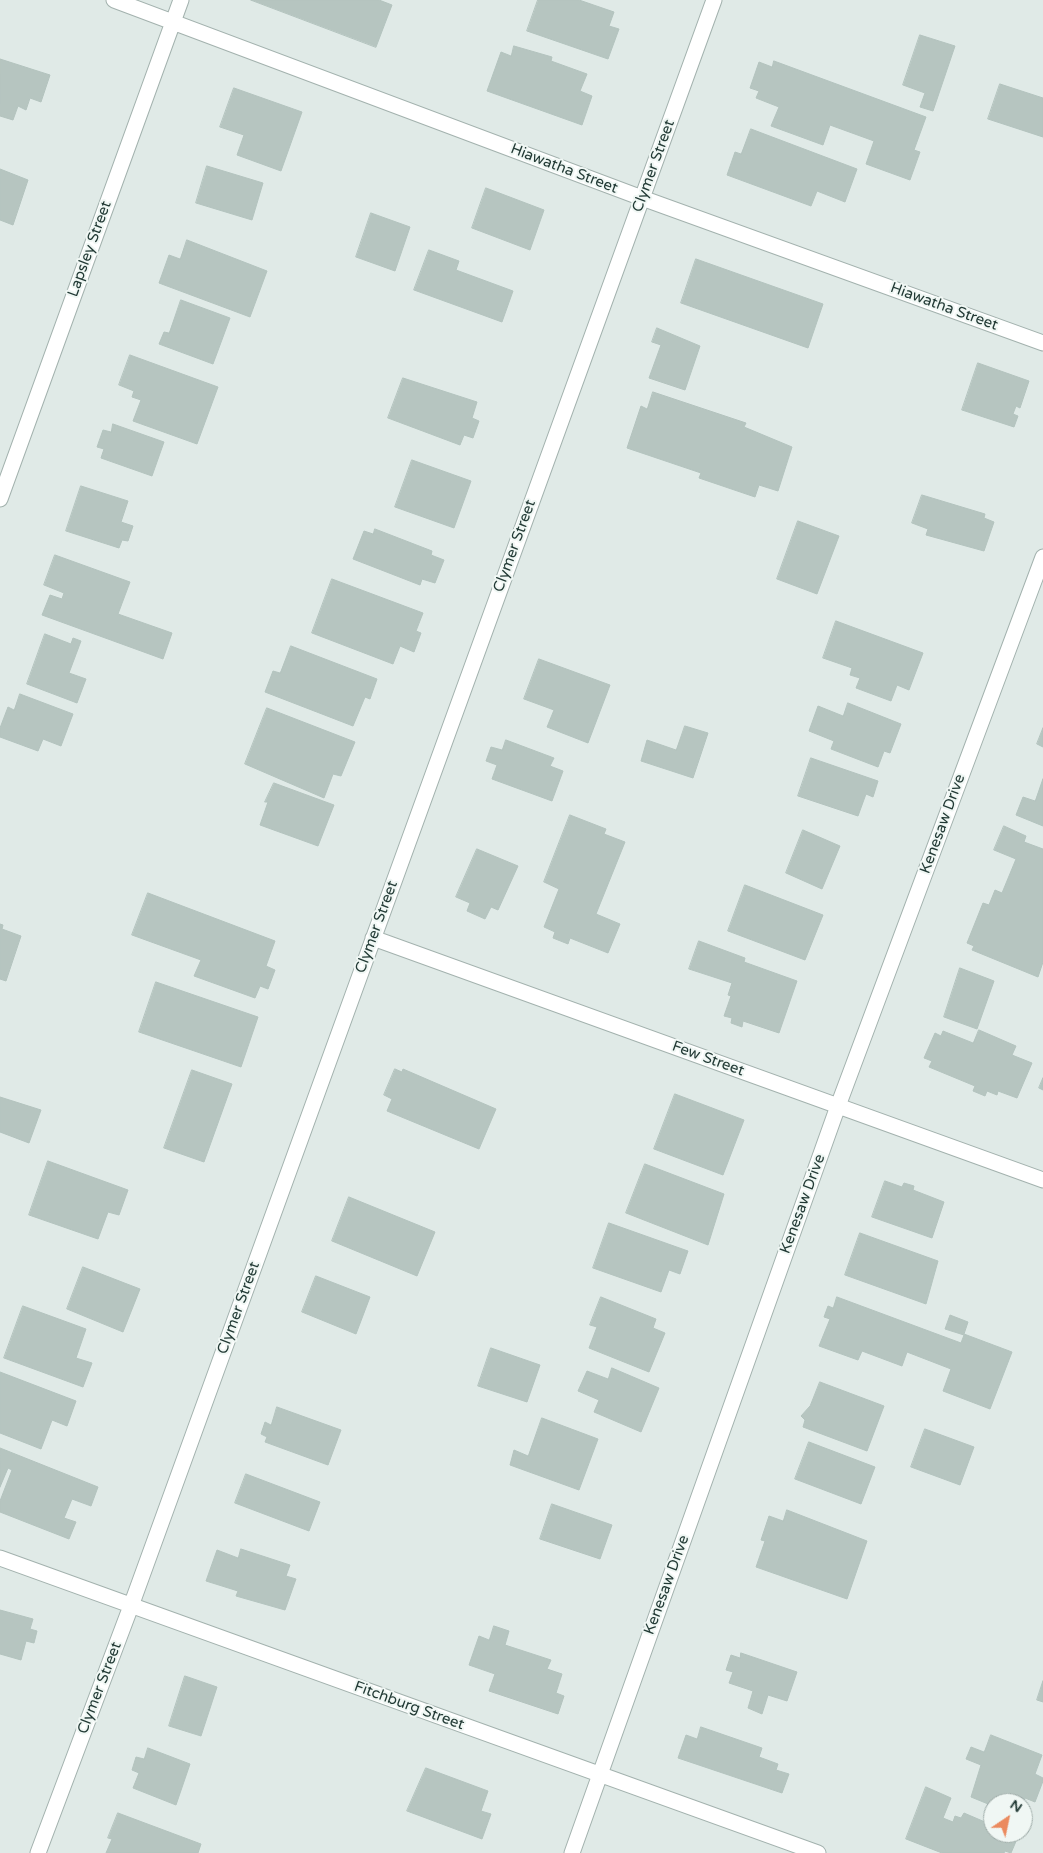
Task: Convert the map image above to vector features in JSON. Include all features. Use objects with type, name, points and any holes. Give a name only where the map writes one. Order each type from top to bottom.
[{"type":"street","name":"Hiawatha Street","points":[[114,0],[642,198],[1043,343]]},
{"type":"street","name":"Lapsley Street","points":[[0,499],[181,0]]},
{"type":"street","name":"Clymer Street","points":[[38,1853],[131,1606],[714,0]]},
{"type":"street","name":"Kenesaw Drive","points":[[572,1853],[838,1106],[1043,557]]},
{"type":"street","name":"Few Street","points":[[373,938],[1043,1180]]},
{"type":"street","name":"Fitchburg Street","points":[[0,1558],[818,1853]]},
{"type":"building","points":[[251,0],[379,0],[392,5],[376,47]]},
{"type":"building","points":[[538,0],[579,0],[614,12],[609,26],[619,29],[608,59],[527,31]]},
{"type":"building","points":[[920,35],[955,46],[933,111],[920,107],[925,93],[903,85]]},
{"type":"building","points":[[514,46],[552,57],[551,61],[587,74],[580,91],[592,96],[582,125],[487,91],[501,52],[511,56]]},
{"type":"building","points":[[0,59],[50,75],[41,102],[30,98],[26,110],[18,106],[13,120],[0,116]]},
{"type":"building","points":[[774,61],[926,117],[914,150],[920,152],[910,180],[866,164],[874,141],[830,125],[823,145],[771,126],[779,107],[756,98],[759,91],[750,88],[759,62],[772,67]]},
{"type":"building","points":[[1000,84],[1043,98],[1043,137],[988,119]]},
{"type":"building","points":[[234,88],[302,112],[281,171],[237,155],[244,135],[220,127]]},
{"type":"building","points":[[751,129],[857,169],[845,202],[817,191],[811,206],[727,175],[735,152],[741,154]]},
{"type":"building","points":[[207,166],[263,183],[252,220],[196,203]]},
{"type":"building","points":[[0,169],[28,180],[13,225],[0,220]]},
{"type":"building","points":[[486,188],[544,210],[530,250],[472,228]]},
{"type":"building","points":[[371,213],[410,227],[395,271],[356,257]]},
{"type":"building","points":[[187,240],[267,271],[250,317],[159,283],[169,255],[180,259]]},
{"type":"building","points":[[429,250],[459,261],[456,270],[513,291],[502,322],[414,290]]},
{"type":"building","points":[[696,259],[823,304],[808,348],[681,303]]},
{"type":"building","points":[[181,300],[230,318],[213,364],[159,344],[164,332],[169,333]]},
{"type":"building","points":[[657,328],[700,346],[685,390],[649,378],[661,345],[652,342]]},
{"type":"building","points":[[130,355],[218,387],[197,444],[133,421],[141,400],[132,397],[134,391],[119,385]]},
{"type":"building","points":[[978,363],[1029,381],[1020,408],[1016,406],[1013,414],[1018,416],[1014,427],[962,410]]},
{"type":"building","points":[[403,378],[477,402],[472,418],[479,421],[473,438],[464,435],[460,445],[388,418]]},
{"type":"building","points":[[653,392],[746,423],[744,427],[792,447],[778,491],[759,485],[755,497],[699,478],[701,473],[627,448],[641,406],[647,409]]},
{"type":"building","points":[[113,424],[164,442],[152,476],[101,458],[104,449],[97,447],[103,430],[111,432]]},
{"type":"building","points":[[412,460],[471,481],[454,528],[395,507]]},
{"type":"building","points":[[81,486],[128,501],[121,522],[133,526],[128,541],[122,540],[119,548],[66,531]]},
{"type":"building","points":[[922,495],[985,514],[984,518],[994,522],[984,551],[926,535],[928,529],[912,523]]},
{"type":"building","points":[[798,521],[839,536],[817,594],[777,579]]},
{"type":"building","points":[[375,529],[432,551],[431,555],[444,560],[435,583],[422,579],[420,585],[353,559],[364,531],[373,534]]},
{"type":"building","points":[[55,555],[130,582],[118,614],[172,633],[163,659],[42,615],[50,595],[62,599],[64,593],[44,585]]},
{"type":"building","points":[[332,579],[423,613],[416,631],[421,633],[414,652],[400,646],[393,664],[312,633]]},
{"type":"building","points":[[836,621],[923,653],[909,690],[897,685],[891,701],[856,688],[860,678],[850,675],[852,668],[823,658]]},
{"type":"building","points":[[45,634],[71,644],[73,638],[81,641],[69,673],[86,679],[77,703],[27,684]]},
{"type":"building","points":[[291,646],[377,679],[370,699],[365,697],[353,726],[265,692],[273,671],[280,673]]},
{"type":"building","points":[[539,659],[610,685],[588,743],[547,727],[554,710],[524,699]]},
{"type":"building","points":[[20,694],[73,714],[61,746],[43,739],[38,751],[0,737],[0,728],[8,707],[14,710]]},
{"type":"building","points":[[848,703],[901,724],[890,753],[884,751],[878,767],[831,749],[834,741],[809,731],[818,706],[843,716]]},
{"type":"building","points":[[267,708],[355,742],[341,776],[333,774],[324,798],[245,764]]},
{"type":"building","points":[[685,726],[708,733],[693,778],[641,761],[647,740],[676,750]]},
{"type":"building","points":[[1043,728],[1043,747],[1037,744]]},
{"type":"building","points":[[506,740],[554,758],[550,766],[563,771],[552,801],[492,779],[497,765],[486,761],[491,747],[502,750]]},
{"type":"building","points":[[811,758],[878,781],[873,797],[866,794],[858,816],[798,796]]},
{"type":"building","points":[[1043,779],[1043,826],[1016,815],[1023,797],[1035,801]]},
{"type":"building","points":[[274,783],[334,805],[318,846],[260,825],[268,802],[265,802]]},
{"type":"building","points":[[570,815],[606,829],[604,834],[625,842],[596,914],[620,924],[608,953],[570,938],[568,944],[553,938],[555,932],[544,927],[559,889],[544,882]]},
{"type":"building","points":[[1004,826],[1026,836],[1024,842],[1043,849],[1043,962],[1038,977],[972,950],[974,946],[967,943],[983,903],[989,905],[995,890],[1002,893],[1016,859],[994,850]]},
{"type":"building","points":[[803,830],[840,846],[822,889],[786,873]]},
{"type":"building","points":[[477,849],[518,866],[498,910],[491,907],[485,919],[467,911],[470,903],[456,897]]},
{"type":"building","points":[[745,885],[823,915],[805,960],[728,931]]},
{"type":"building","points":[[148,893],[275,941],[266,966],[275,970],[268,989],[260,986],[255,998],[194,976],[201,960],[132,935]]},
{"type":"building","points":[[0,924],[3,925],[2,929],[21,936],[6,981],[0,979]]},
{"type":"building","points":[[699,941],[745,958],[744,962],[797,981],[779,1033],[743,1021],[742,1027],[731,1023],[732,1018],[724,1016],[731,996],[728,995],[732,983],[689,969]]},
{"type":"building","points":[[960,968],[994,981],[977,1029],[944,1017]]},
{"type":"building","points":[[156,982],[258,1017],[241,1067],[139,1032]]},
{"type":"building","points":[[979,1030],[1016,1046],[1012,1055],[1032,1063],[1017,1098],[998,1091],[997,1095],[987,1091],[985,1096],[973,1091],[975,1086],[929,1067],[932,1061],[924,1058],[935,1033],[941,1036],[943,1031],[973,1043]]},
{"type":"building","points":[[395,1069],[402,1072],[403,1069],[496,1109],[479,1149],[387,1111],[392,1099],[384,1095]]},
{"type":"building","points":[[192,1070],[232,1084],[204,1162],[164,1148]]},
{"type":"building","points":[[1043,1078],[1043,1090],[1039,1088]]},
{"type":"building","points":[[675,1094],[744,1120],[723,1175],[654,1149]]},
{"type":"building","points":[[0,1097],[41,1110],[29,1143],[0,1132]]},
{"type":"building","points":[[48,1161],[128,1190],[119,1215],[108,1212],[98,1239],[29,1215]]},
{"type":"building","points":[[645,1164],[724,1194],[708,1245],[626,1213]]},
{"type":"building","points":[[885,1181],[902,1187],[904,1183],[914,1186],[913,1190],[944,1202],[932,1238],[872,1217]]},
{"type":"building","points":[[349,1197],[435,1232],[417,1276],[332,1241]]},
{"type":"building","points":[[609,1223],[688,1251],[680,1274],[669,1270],[661,1292],[593,1268]]},
{"type":"building","points":[[860,1233],[938,1261],[926,1304],[845,1275]]},
{"type":"building","points":[[83,1267],[140,1289],[123,1332],[67,1309]]},
{"type":"building","points":[[316,1276],[370,1297],[356,1334],[302,1312]]},
{"type":"building","points":[[601,1297],[656,1319],[653,1328],[665,1333],[649,1372],[589,1348],[597,1327],[590,1325]]},
{"type":"building","points":[[837,1297],[961,1343],[964,1335],[945,1329],[950,1315],[968,1322],[964,1334],[1012,1352],[990,1409],[943,1391],[951,1369],[907,1352],[902,1366],[862,1351],[858,1360],[819,1346],[830,1319],[824,1317],[828,1306],[833,1308]]},
{"type":"building","points":[[23,1306],[86,1329],[76,1358],[92,1363],[83,1387],[4,1358]]},
{"type":"building","points":[[491,1348],[540,1365],[527,1402],[478,1386]]},
{"type":"building","points":[[612,1368],[659,1388],[641,1432],[594,1412],[599,1400],[578,1391],[587,1371],[608,1379]]},
{"type":"building","points":[[0,1372],[76,1401],[67,1426],[52,1420],[41,1449],[0,1433]]},
{"type":"building","points":[[820,1382],[884,1406],[867,1451],[803,1427],[805,1420],[801,1416],[810,1406]]},
{"type":"building","points":[[277,1407],[341,1430],[328,1465],[265,1442],[267,1437],[261,1434],[265,1422],[271,1425]]},
{"type":"building","points":[[542,1418],[598,1439],[579,1490],[510,1465],[514,1450],[528,1456]]},
{"type":"building","points":[[925,1429],[974,1447],[960,1485],[911,1467]]},
{"type":"building","points":[[809,1442],[875,1467],[861,1504],[795,1479]]},
{"type":"building","points":[[0,1448],[98,1487],[91,1506],[72,1499],[64,1518],[76,1522],[69,1539],[0,1512],[0,1501],[12,1470],[8,1468],[0,1487]]},
{"type":"building","points":[[246,1474],[320,1502],[309,1531],[235,1503]]},
{"type":"building","points":[[552,1504],[612,1525],[600,1559],[540,1539]]},
{"type":"building","points":[[787,1510],[867,1541],[847,1599],[756,1567],[765,1541],[761,1540],[769,1516],[783,1521]]},
{"type":"building","points":[[241,1549],[290,1565],[286,1576],[296,1579],[285,1610],[236,1596],[238,1591],[206,1581],[217,1550],[238,1558]]},
{"type":"building","points":[[0,1610],[33,1619],[30,1629],[37,1631],[34,1643],[26,1641],[21,1660],[0,1654]]},
{"type":"building","points":[[494,1626],[509,1631],[505,1645],[551,1660],[547,1669],[562,1674],[556,1693],[564,1696],[558,1714],[489,1691],[495,1674],[469,1665],[479,1636],[489,1640]]},
{"type":"building","points":[[741,1653],[797,1672],[787,1701],[768,1695],[762,1714],[748,1708],[753,1691],[729,1683],[733,1672],[726,1670],[731,1655],[740,1658]]},
{"type":"building","points":[[185,1676],[217,1687],[201,1736],[169,1726]]},
{"type":"building","points":[[1043,1681],[1043,1702],[1037,1700]]},
{"type":"building","points":[[701,1727],[762,1748],[759,1757],[778,1764],[776,1770],[789,1774],[782,1793],[678,1758],[686,1735],[697,1739]]},
{"type":"building","points":[[991,1735],[1042,1755],[1035,1774],[1043,1778],[1043,1781],[1035,1802],[1033,1801],[1033,1793],[983,1793],[983,1802],[971,1797],[981,1765],[966,1759],[971,1747],[984,1752]]},
{"type":"building","points":[[148,1748],[190,1764],[176,1805],[133,1788],[139,1773],[132,1770],[136,1757],[144,1759]]},
{"type":"building","points":[[426,1768],[488,1791],[481,1811],[491,1814],[482,1839],[407,1811]]},
{"type":"building","points":[[926,1787],[951,1798],[943,1818],[953,1822],[955,1816],[961,1818],[964,1813],[983,1821],[983,1843],[1015,1843],[1011,1853],[1005,1851],[1004,1853],[942,1853],[906,1839]]},
{"type":"building","points":[[118,1813],[201,1844],[198,1853],[106,1853],[112,1839],[108,1838]]}]
